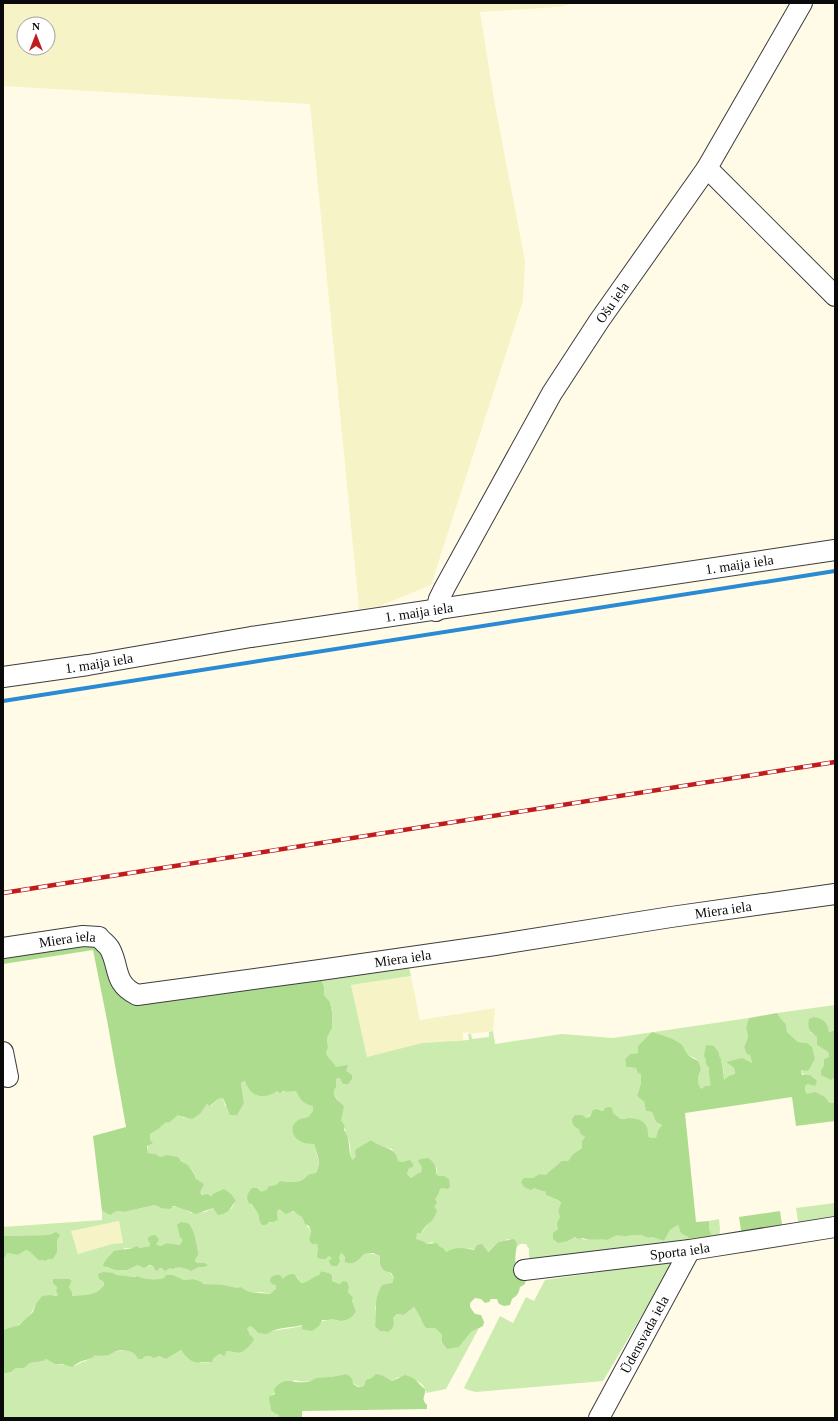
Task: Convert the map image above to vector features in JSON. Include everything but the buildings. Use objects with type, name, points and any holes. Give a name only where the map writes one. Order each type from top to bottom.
[{"type":"street","name":"Ošu iela","points":[[436,611],[439,599],[445,587],[552,393],[599,321],[707,168],[802,3]]},
{"type":"street","points":[[707,168],[835,296]]},
{"type":"street","name":"1. maija iela","points":[[3,678],[251,637],[436,611],[835,550]]},
{"type":"street","name":"Miera iela","points":[[3,948],[83,936],[99,937],[110,948],[120,978],[128,990],[137,995],[495,945],[671,917],[835,894]]},
{"type":"street","points":[[3,1052],[8,1077]]},
{"type":"street","name":"Sporta iela","points":[[524,1270],[690,1250],[835,1227]]},
{"type":"street","name":"Ūdensvada iela","points":[[599,1418],[690,1250]]},
{"type":"shaded area","points":[[3,3],[574,3],[559,7],[480,12],[495,105],[525,261],[523,301],[431,585],[380,606],[359,609],[310,104],[3,86]]},
{"type":"shaded area","points":[[411,976],[420,1020],[495,1008],[493,1031],[468,1034],[468,1032],[463,1033],[463,1040],[422,1043],[367,1057],[351,985]]},
{"type":"shaded area","points":[[119,1221],[123,1244],[112,1244],[78,1254],[71,1231]]},
{"type":"green space","points":[[97,943],[120,990],[321,979],[324,987],[324,995],[330,1002],[332,1012],[332,1028],[327,1038],[328,1048],[326,1053],[336,1067],[348,1065],[346,1071],[352,1075],[352,1079],[348,1084],[343,1084],[340,1078],[336,1079],[336,1087],[334,1089],[334,1094],[339,1102],[344,1106],[341,1120],[345,1126],[344,1130],[348,1138],[351,1157],[353,1160],[356,1156],[356,1149],[371,1140],[394,1152],[398,1161],[403,1162],[410,1160],[413,1167],[409,1168],[407,1174],[411,1178],[421,1172],[422,1167],[418,1161],[428,1158],[432,1161],[435,1164],[436,1174],[449,1179],[450,1186],[448,1189],[440,1189],[435,1199],[437,1203],[434,1207],[437,1210],[436,1214],[421,1233],[417,1233],[416,1239],[427,1244],[437,1243],[446,1252],[460,1248],[474,1250],[477,1245],[482,1244],[488,1252],[498,1242],[514,1239],[517,1243],[515,1259],[516,1267],[526,1279],[525,1284],[520,1287],[510,1305],[504,1306],[499,1304],[497,1299],[491,1299],[489,1302],[485,1303],[481,1299],[475,1298],[470,1303],[470,1307],[475,1314],[481,1315],[484,1322],[483,1326],[471,1332],[459,1347],[447,1349],[442,1342],[442,1335],[435,1328],[426,1328],[414,1307],[404,1315],[397,1314],[393,1318],[393,1328],[388,1332],[380,1331],[375,1326],[377,1296],[382,1285],[392,1283],[394,1277],[391,1273],[383,1270],[380,1264],[380,1256],[373,1253],[364,1254],[356,1262],[348,1263],[345,1262],[345,1256],[341,1253],[339,1258],[340,1261],[337,1266],[332,1266],[329,1260],[332,1259],[329,1256],[326,1259],[320,1259],[317,1257],[317,1244],[312,1244],[309,1240],[311,1231],[309,1226],[305,1224],[302,1217],[293,1211],[286,1214],[279,1209],[277,1212],[278,1220],[262,1225],[257,1212],[247,1199],[248,1193],[252,1188],[257,1188],[261,1192],[266,1190],[269,1186],[276,1185],[280,1181],[300,1181],[313,1173],[316,1173],[318,1169],[318,1158],[314,1144],[299,1141],[293,1132],[295,1123],[300,1119],[308,1117],[313,1111],[313,1106],[302,1101],[296,1091],[283,1091],[280,1093],[277,1091],[272,1094],[262,1096],[254,1094],[250,1091],[245,1081],[241,1083],[244,1103],[237,1115],[230,1115],[223,1098],[218,1099],[210,1106],[207,1104],[201,1113],[192,1119],[178,1115],[169,1123],[166,1122],[150,1134],[150,1140],[153,1143],[147,1146],[148,1153],[156,1154],[160,1157],[167,1155],[178,1157],[181,1161],[188,1165],[194,1173],[196,1179],[204,1184],[200,1192],[202,1195],[208,1194],[211,1197],[213,1194],[224,1189],[231,1194],[236,1201],[227,1212],[218,1215],[213,1208],[196,1214],[175,1206],[170,1209],[161,1208],[155,1205],[124,1212],[117,1211],[110,1215],[102,1211],[93,1136],[126,1127],[93,950],[3,964],[3,953]]},
{"type":"green space","points":[[409,967],[411,976],[351,985],[367,1057],[422,1043],[469,1040],[468,1034],[471,1034],[472,1039],[489,1037],[489,1032],[493,1031],[495,1044],[562,1034],[613,1038],[749,1018],[746,1027],[748,1037],[744,1047],[750,1055],[752,1064],[726,1062],[734,1068],[735,1075],[724,1081],[721,1059],[706,1059],[710,1072],[710,1086],[701,1090],[698,1080],[701,1070],[700,1065],[696,1059],[692,1057],[669,1053],[638,1053],[630,1054],[625,1059],[626,1067],[636,1068],[641,1074],[641,1083],[637,1096],[644,1102],[646,1111],[652,1112],[656,1122],[662,1125],[658,1130],[656,1138],[651,1138],[626,1118],[621,1119],[613,1113],[597,1109],[586,1118],[579,1129],[585,1137],[582,1141],[582,1148],[573,1154],[568,1161],[561,1161],[546,1176],[539,1174],[533,1178],[524,1178],[533,1187],[545,1191],[546,1195],[558,1200],[561,1204],[558,1211],[568,1241],[575,1237],[586,1240],[607,1240],[617,1234],[626,1236],[640,1235],[664,1241],[670,1230],[678,1225],[687,1237],[713,1238],[709,1229],[709,1221],[719,1219],[719,1239],[534,1261],[529,1257],[529,1249],[526,1244],[520,1244],[516,1248],[517,1243],[508,1239],[498,1242],[487,1252],[468,1248],[446,1252],[432,1242],[427,1244],[423,1241],[415,1239],[417,1233],[421,1233],[429,1223],[435,1198],[440,1189],[443,1188],[439,1176],[436,1174],[437,1169],[433,1162],[422,1168],[421,1172],[411,1178],[407,1174],[409,1168],[403,1162],[398,1161],[392,1149],[375,1144],[371,1140],[356,1149],[356,1156],[353,1161],[345,1126],[341,1120],[339,1102],[333,1093],[335,1079],[340,1078],[335,1066],[327,1058],[326,1053],[328,1048],[327,1038],[332,1028],[332,1012],[330,1002],[324,995],[324,987],[321,979]]},
{"type":"green space","points":[[835,1005],[835,1030],[829,1032],[810,1032],[817,1037],[817,1045],[828,1052],[829,1057],[824,1059],[824,1066],[835,1077],[835,1103],[830,1103],[825,1097],[807,1094],[804,1091],[805,1086],[808,1084],[801,1070],[807,1043],[798,1042],[787,1032],[786,1024],[777,1013]]},
{"type":"green space","points":[[777,1013],[786,1024],[787,1032],[798,1042],[807,1043],[812,1047],[815,1059],[808,1071],[801,1070],[802,1075],[810,1075],[817,1081],[815,1086],[808,1084],[805,1086],[805,1091],[807,1094],[815,1092],[825,1097],[830,1103],[835,1103],[835,1121],[796,1126],[792,1097],[685,1113],[696,1222],[709,1221],[709,1229],[713,1238],[691,1243],[688,1237],[681,1233],[678,1225],[670,1230],[664,1241],[640,1235],[617,1235],[607,1240],[578,1239],[575,1237],[568,1241],[558,1243],[553,1239],[553,1233],[558,1229],[557,1223],[560,1217],[558,1211],[561,1203],[558,1200],[546,1195],[545,1191],[534,1188],[531,1190],[524,1187],[521,1182],[524,1178],[533,1178],[539,1174],[546,1175],[561,1161],[568,1161],[573,1154],[582,1148],[582,1141],[585,1137],[573,1124],[572,1119],[575,1115],[582,1115],[586,1118],[590,1116],[593,1110],[597,1109],[603,1111],[608,1107],[612,1108],[613,1113],[621,1119],[631,1118],[640,1120],[644,1123],[648,1130],[648,1136],[651,1138],[656,1138],[658,1130],[662,1125],[656,1122],[652,1112],[646,1111],[644,1102],[637,1096],[641,1083],[641,1074],[638,1073],[636,1068],[626,1067],[625,1059],[630,1054],[638,1053],[638,1046],[652,1032],[671,1038],[681,1044],[688,1055],[700,1063],[701,1070],[698,1080],[701,1089],[706,1086],[710,1086],[709,1068],[706,1064],[706,1059],[704,1056],[706,1045],[714,1046],[719,1053],[724,1080],[735,1074],[734,1068],[726,1062],[742,1058],[752,1063],[750,1055],[747,1054],[744,1047],[748,1037],[746,1027],[749,1018]]},
{"type":"green space","points":[[814,1017],[820,1019],[827,1025],[829,1032],[835,1030],[835,1077],[831,1080],[821,1075],[821,1070],[824,1066],[824,1059],[829,1057],[828,1052],[817,1045],[817,1037],[809,1028],[809,1019]]},
{"type":"green space","points":[[246,1081],[277,1091],[296,1091],[313,1106],[313,1111],[308,1117],[302,1118],[308,1144],[314,1143],[318,1158],[318,1169],[316,1173],[309,1175],[302,1180],[297,1182],[280,1181],[276,1185],[269,1186],[261,1193],[252,1204],[262,1225],[278,1220],[277,1212],[279,1209],[292,1212],[303,1217],[304,1222],[310,1230],[309,1240],[317,1244],[318,1250],[326,1259],[329,1256],[332,1259],[339,1258],[341,1253],[345,1255],[375,1254],[380,1256],[380,1264],[394,1277],[392,1283],[375,1307],[375,1325],[380,1331],[388,1332],[393,1328],[393,1318],[397,1314],[404,1315],[414,1307],[419,1312],[421,1320],[435,1328],[442,1335],[442,1342],[459,1347],[471,1332],[479,1328],[446,1389],[426,1393],[423,1385],[415,1380],[398,1377],[392,1381],[384,1376],[369,1378],[365,1386],[358,1386],[355,1385],[345,1374],[308,1381],[295,1380],[270,1396],[270,1406],[278,1414],[279,1418],[3,1418],[3,1374],[11,1372],[16,1368],[24,1368],[30,1363],[43,1361],[46,1359],[58,1364],[75,1366],[90,1359],[95,1354],[128,1350],[136,1354],[145,1356],[159,1356],[166,1359],[181,1350],[201,1363],[212,1362],[214,1358],[226,1351],[240,1353],[245,1350],[250,1335],[247,1328],[251,1326],[258,1333],[292,1328],[332,1319],[338,1321],[356,1311],[352,1301],[353,1297],[348,1292],[349,1287],[332,1281],[332,1275],[321,1271],[319,1275],[303,1283],[301,1283],[297,1277],[283,1280],[276,1285],[276,1290],[270,1294],[262,1292],[252,1293],[232,1287],[204,1284],[200,1281],[193,1279],[184,1280],[173,1275],[167,1275],[161,1279],[151,1279],[113,1273],[103,1282],[104,1285],[101,1289],[97,1292],[85,1295],[72,1296],[72,1292],[69,1287],[72,1281],[71,1279],[63,1279],[57,1287],[57,1296],[51,1295],[36,1304],[34,1309],[23,1322],[3,1330],[3,1257],[7,1253],[18,1255],[26,1250],[38,1260],[46,1261],[48,1259],[53,1259],[57,1243],[52,1233],[49,1235],[3,1236],[3,1227],[102,1220],[102,1211],[110,1215],[117,1211],[124,1212],[155,1205],[161,1208],[178,1206],[191,1213],[205,1212],[213,1208],[217,1212],[231,1209],[236,1201],[216,1199],[201,1194],[194,1174],[188,1165],[172,1157],[160,1157],[156,1154],[148,1153],[148,1148],[150,1134],[157,1130],[166,1121],[169,1123],[178,1115],[184,1118],[201,1113],[207,1104],[211,1106],[218,1099],[223,1098],[225,1106],[244,1103],[241,1083]],"holes":[[[119,1221],[123,1243],[112,1244],[78,1254],[71,1231]],[[191,1225],[198,1250],[195,1259],[197,1263],[204,1263],[195,1269],[175,1267],[155,1270],[153,1266],[138,1265],[127,1270],[107,1268],[105,1261],[125,1248],[150,1246],[150,1243],[160,1246],[167,1243],[180,1245],[183,1243]]]},
{"type":"green space","points":[[835,1203],[835,1223],[799,1228],[796,1208]]},
{"type":"green space","points":[[780,1211],[782,1230],[744,1234],[741,1230],[739,1217]]},
{"type":"green space","points":[[181,1222],[189,1224],[193,1230],[198,1252],[198,1256],[195,1260],[197,1263],[204,1263],[208,1265],[191,1271],[184,1268],[170,1268],[165,1271],[160,1268],[157,1271],[153,1266],[149,1265],[144,1268],[138,1265],[127,1270],[116,1270],[103,1266],[114,1251],[137,1246],[139,1248],[150,1246],[148,1238],[153,1235],[158,1238],[159,1240],[156,1244],[160,1246],[167,1243],[180,1245],[183,1240],[180,1237],[177,1225]]},
{"type":"green space","points":[[56,1232],[60,1235],[57,1240],[57,1252],[53,1259],[48,1259],[46,1261],[38,1260],[26,1250],[18,1255],[7,1253],[5,1257],[3,1257],[3,1236],[48,1235]]},
{"type":"green space","points":[[674,1261],[603,1381],[476,1392],[464,1388],[500,1316],[513,1323],[526,1297],[534,1301],[545,1280]]},
{"type":"green space","points":[[321,1271],[332,1275],[332,1281],[340,1284],[343,1281],[347,1282],[349,1287],[348,1292],[353,1297],[352,1301],[356,1311],[349,1319],[343,1321],[332,1319],[322,1320],[319,1326],[312,1331],[302,1329],[302,1325],[279,1329],[267,1334],[258,1333],[251,1326],[247,1328],[250,1335],[254,1339],[246,1349],[240,1353],[226,1351],[225,1356],[220,1354],[214,1358],[212,1362],[192,1361],[181,1350],[166,1359],[159,1356],[154,1358],[145,1356],[142,1359],[138,1359],[133,1353],[121,1350],[109,1355],[95,1355],[72,1367],[62,1364],[55,1364],[46,1359],[43,1361],[30,1363],[24,1368],[16,1368],[11,1372],[3,1374],[3,1330],[19,1325],[33,1312],[36,1304],[42,1296],[58,1295],[56,1291],[57,1287],[53,1283],[53,1279],[70,1279],[72,1281],[69,1287],[72,1292],[72,1296],[90,1294],[101,1289],[104,1285],[103,1281],[99,1279],[98,1274],[103,1272],[151,1279],[161,1279],[166,1275],[173,1275],[184,1280],[193,1279],[200,1281],[204,1284],[223,1285],[237,1288],[241,1287],[244,1290],[251,1292],[270,1294],[276,1289],[276,1285],[272,1284],[270,1281],[271,1277],[280,1275],[283,1279],[288,1275],[294,1274],[301,1283],[319,1275]]},
{"type":"green space","points":[[345,1374],[351,1378],[353,1384],[358,1387],[364,1386],[366,1380],[376,1374],[384,1376],[392,1381],[405,1375],[409,1376],[415,1379],[425,1389],[424,1401],[427,1405],[427,1409],[302,1411],[302,1418],[279,1418],[278,1414],[271,1410],[269,1398],[275,1394],[274,1389],[282,1382],[308,1382],[317,1378]]},
{"type":"waterway","points":[[3,701],[835,571]]},
{"type":"railway","points":[[3,893],[835,762]]}]
